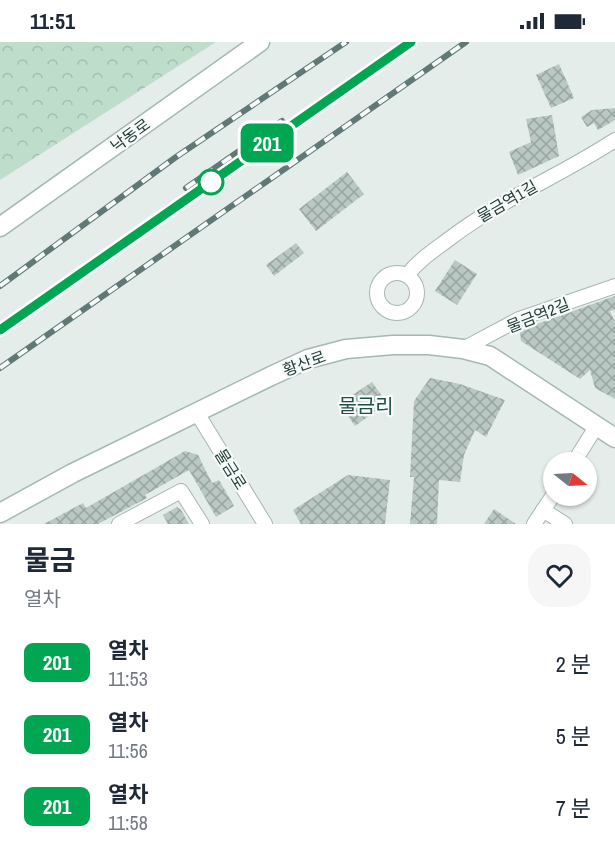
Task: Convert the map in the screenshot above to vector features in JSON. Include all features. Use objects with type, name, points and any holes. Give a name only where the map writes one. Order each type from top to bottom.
[{"type":"main road","name":"낙동로","points":[[0,227],[260,42]]},
{"type":"main road","name":"황산로","points":[[0,513],[73,473],[308,360],[346,349],[393,345],[463,349],[490,356],[615,438]]},
{"type":"street","name":"물금역1길","points":[[407,275],[419,260],[473,221],[615,140]]},
{"type":"street","name":"물금역2길","points":[[463,349],[519,320],[615,286]]},
{"type":"street","name":"물금로","points":[[197,413],[265,524]]},
{"type":"street","points":[[580,452],[596,427]]},
{"type":"street","points":[[119,524],[181,491],[202,524]]},
{"type":"street","points":[[534,524],[546,506]]},
{"type":"street","points":[[543,510],[565,524]]},
{"type":"green space","points":[[0,42],[216,42],[0,180]]},
{"type":"building","points":[[559,64],[574,98],[551,108],[536,75]]},
{"type":"building","points":[[615,108],[615,120],[598,130],[594,123],[587,127],[581,117],[592,110]]},
{"type":"building","points":[[552,115],[559,156],[518,175],[509,152],[531,142],[526,119]]},
{"type":"building","points":[[347,172],[364,194],[316,231],[299,209]]},
{"type":"building","points":[[296,243],[304,253],[274,276],[266,265]]},
{"type":"building","points":[[455,260],[477,274],[457,305],[435,291]]},
{"type":"building","points":[[615,296],[615,310],[610,311],[615,322],[615,399],[595,388],[590,370],[580,379],[521,341],[520,330]]},
{"type":"building","points":[[430,378],[460,384],[505,400],[486,437],[475,430],[464,455],[460,482],[439,480],[437,524],[410,524],[414,477],[410,477],[414,401]]},
{"type":"building","points":[[372,382],[387,403],[355,426],[339,404]]},
{"type":"building","points":[[185,451],[198,455],[212,483],[219,480],[234,506],[216,517],[189,470],[145,495],[147,498],[98,524],[44,524],[83,503],[86,508]]},
{"type":"building","points":[[348,475],[390,480],[385,524],[301,524],[293,510]]},
{"type":"building","points":[[177,507],[189,524],[168,524],[163,515]]},
{"type":"building","points":[[494,509],[516,524],[484,524]]},
{"type":"railway","points":[[0,286],[176,157],[346,42]]},
{"type":"railway","points":[[0,330],[411,42]]},
{"type":"railway","points":[[0,368],[466,42]]},
{"type":"railway","points":[[186,188],[282,121]]},
{"type":"train","name":"201","points":[[0,330],[411,42]]},
{"type":"district","name":"물금리","points":[[366,405]]}]
